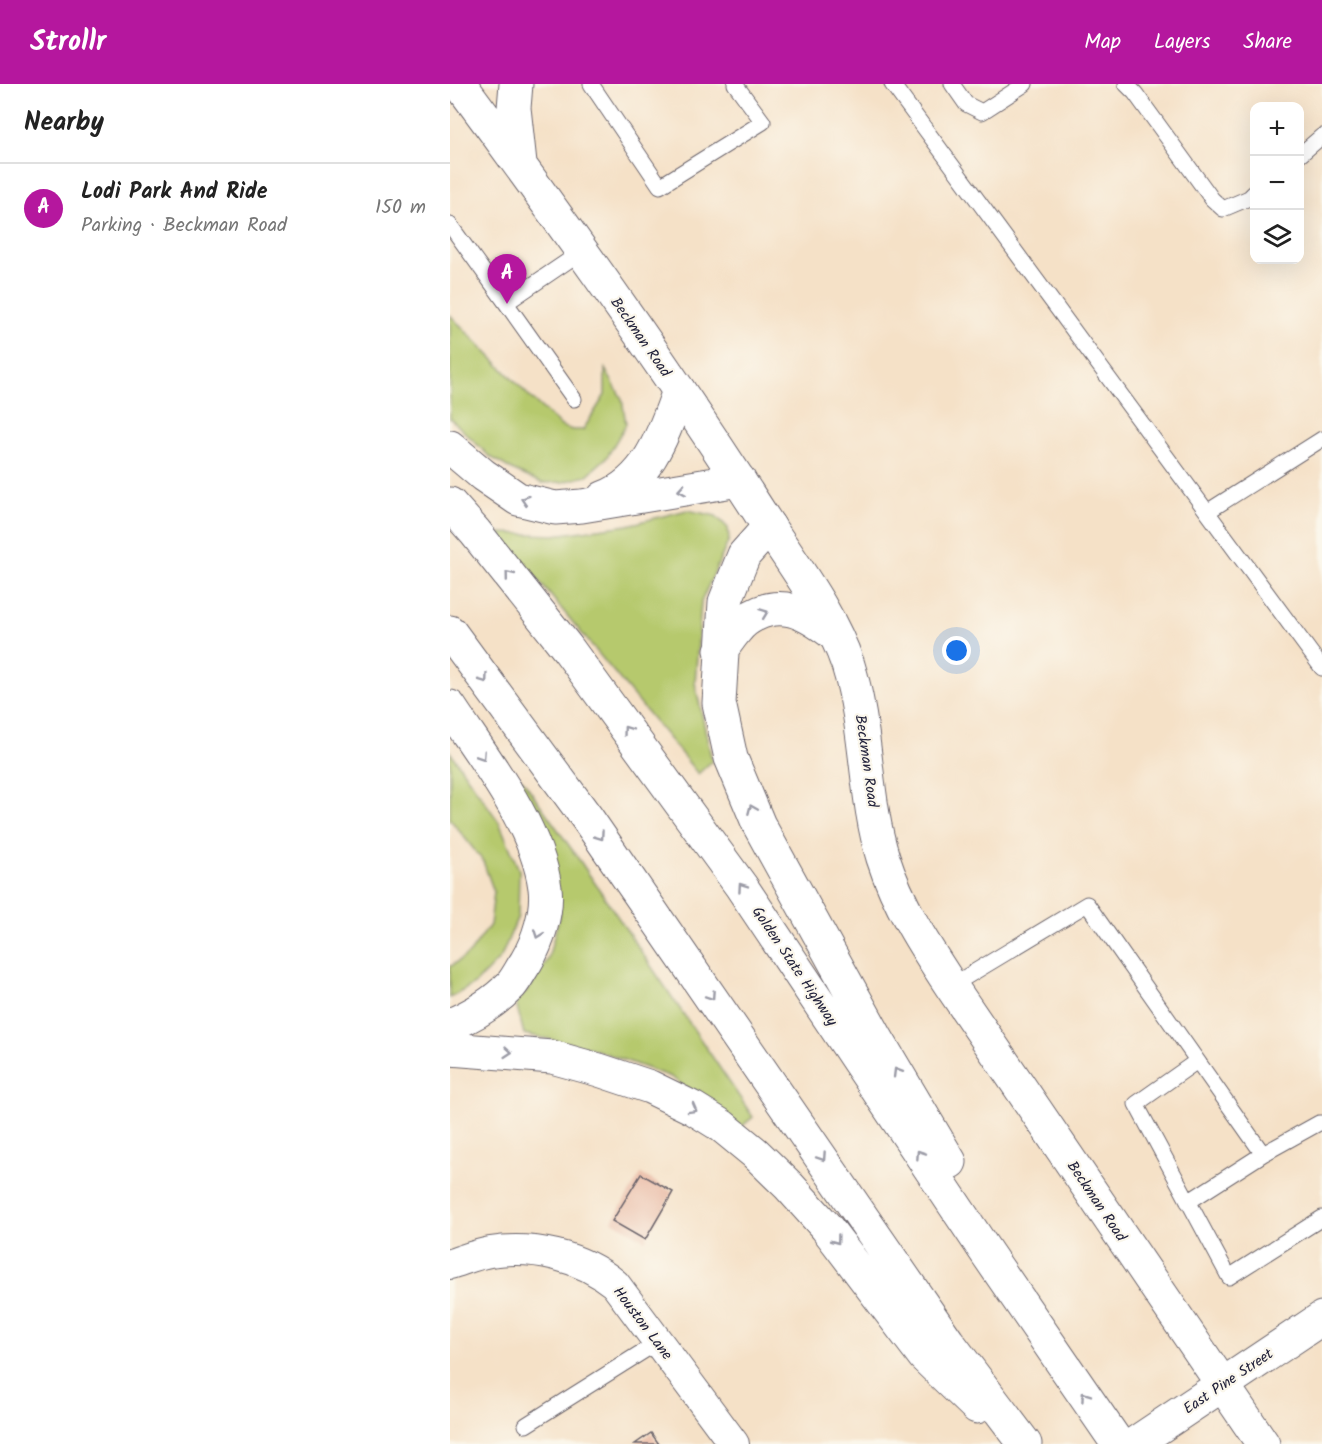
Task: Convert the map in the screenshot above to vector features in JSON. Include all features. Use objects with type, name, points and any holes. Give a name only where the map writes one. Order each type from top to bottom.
[{"type":"main road","name":"Beckman Road","points":[[460,84],[520,165],[679,391],[740,480],[809,588],[835,634],[847,664],[861,717],[883,856],[900,902],[951,986],[1263,1444]]},
{"type":"main road","points":[[516,84],[514,108],[520,165]]},
{"type":"main road","points":[[582,506],[614,494],[640,472],[659,445],[679,391]]},
{"type":"main road","points":[[450,447],[483,475],[518,499],[555,508],[582,506],[740,480]]},
{"type":"main road","name":"Golden State Highway","points":[[450,504],[568,649],[741,886],[988,1255],[1118,1444]]},
{"type":"main road","points":[[769,527],[744,555],[724,602],[719,703],[731,758],[759,825],[877,1039],[949,1160],[988,1255]]},
{"type":"main road","points":[[721,650],[745,621],[770,610],[792,609],[813,618],[835,634]]},
{"type":"main road","points":[[450,632],[593,827],[948,1342],[1025,1444]]},
{"type":"main road","points":[[450,707],[527,829],[538,858],[545,889],[542,921],[530,954],[511,984],[485,1006],[450,1025]]},
{"type":"main road","points":[[450,1049],[552,1057],[599,1070],[650,1088],[693,1108],[722,1126],[755,1153],[789,1186],[826,1227],[924,1356],[1016,1444]]},
{"type":"main road","name":"East Pine Street","points":[[1134,1444],[1322,1318]]},
{"type":"street","name":"Houston Lane","points":[[450,1264],[489,1252],[518,1250],[556,1254],[602,1273],[615,1284],[734,1444]]},
{"type":"lane","points":[[591,84],[660,186],[763,122],[735,84]]},
{"type":"lane","points":[[892,84],[1322,668]]},
{"type":"lane","points":[[952,84],[966,104],[982,112],[1025,84]]},
{"type":"lane","points":[[1126,84],[1135,93],[1212,199],[1223,209],[1250,197]]},
{"type":"lane","points":[[1304,151],[1322,136]]},
{"type":"lane","points":[[450,225],[574,399]]},
{"type":"lane","points":[[506,303],[581,252]]},
{"type":"lane","points":[[1207,512],[1322,439]]},
{"type":"lane","points":[[951,986],[1087,904],[1263,1154]]},
{"type":"lane","points":[[1197,1061],[1136,1104],[1228,1277],[1322,1218]]},
{"type":"lane","points":[[1188,1202],[1263,1154],[1322,1123]]},
{"type":"lane","points":[[526,1425],[658,1342]]},
{"type":"green space","points":[[450,315],[531,398],[561,426],[572,430],[583,430],[605,395],[605,369],[622,399],[626,424],[607,457],[586,476],[563,482],[542,483],[514,471],[489,456],[450,418]]},
{"type":"green space","points":[[687,510],[716,516],[728,528],[729,540],[701,602],[695,683],[712,761],[698,774],[499,533],[554,535],[628,525]]},
{"type":"green space","points":[[450,752],[499,822],[519,870],[518,916],[501,957],[476,983],[450,998],[450,967],[470,953],[490,925],[494,892],[483,861],[450,819]]},
{"type":"green space","points":[[522,779],[753,1117],[741,1127],[671,1077],[588,1047],[524,1034],[516,1003],[534,982],[548,959],[560,914],[514,784]]},
{"type":"building","points":[[641,1174],[673,1192],[645,1240],[612,1221]]},
{"type":"building","points":[[651,1433],[659,1444],[635,1444]]},
{"type":"place","name":"Lodi Park And Ride","points":[[507,304]]}]
